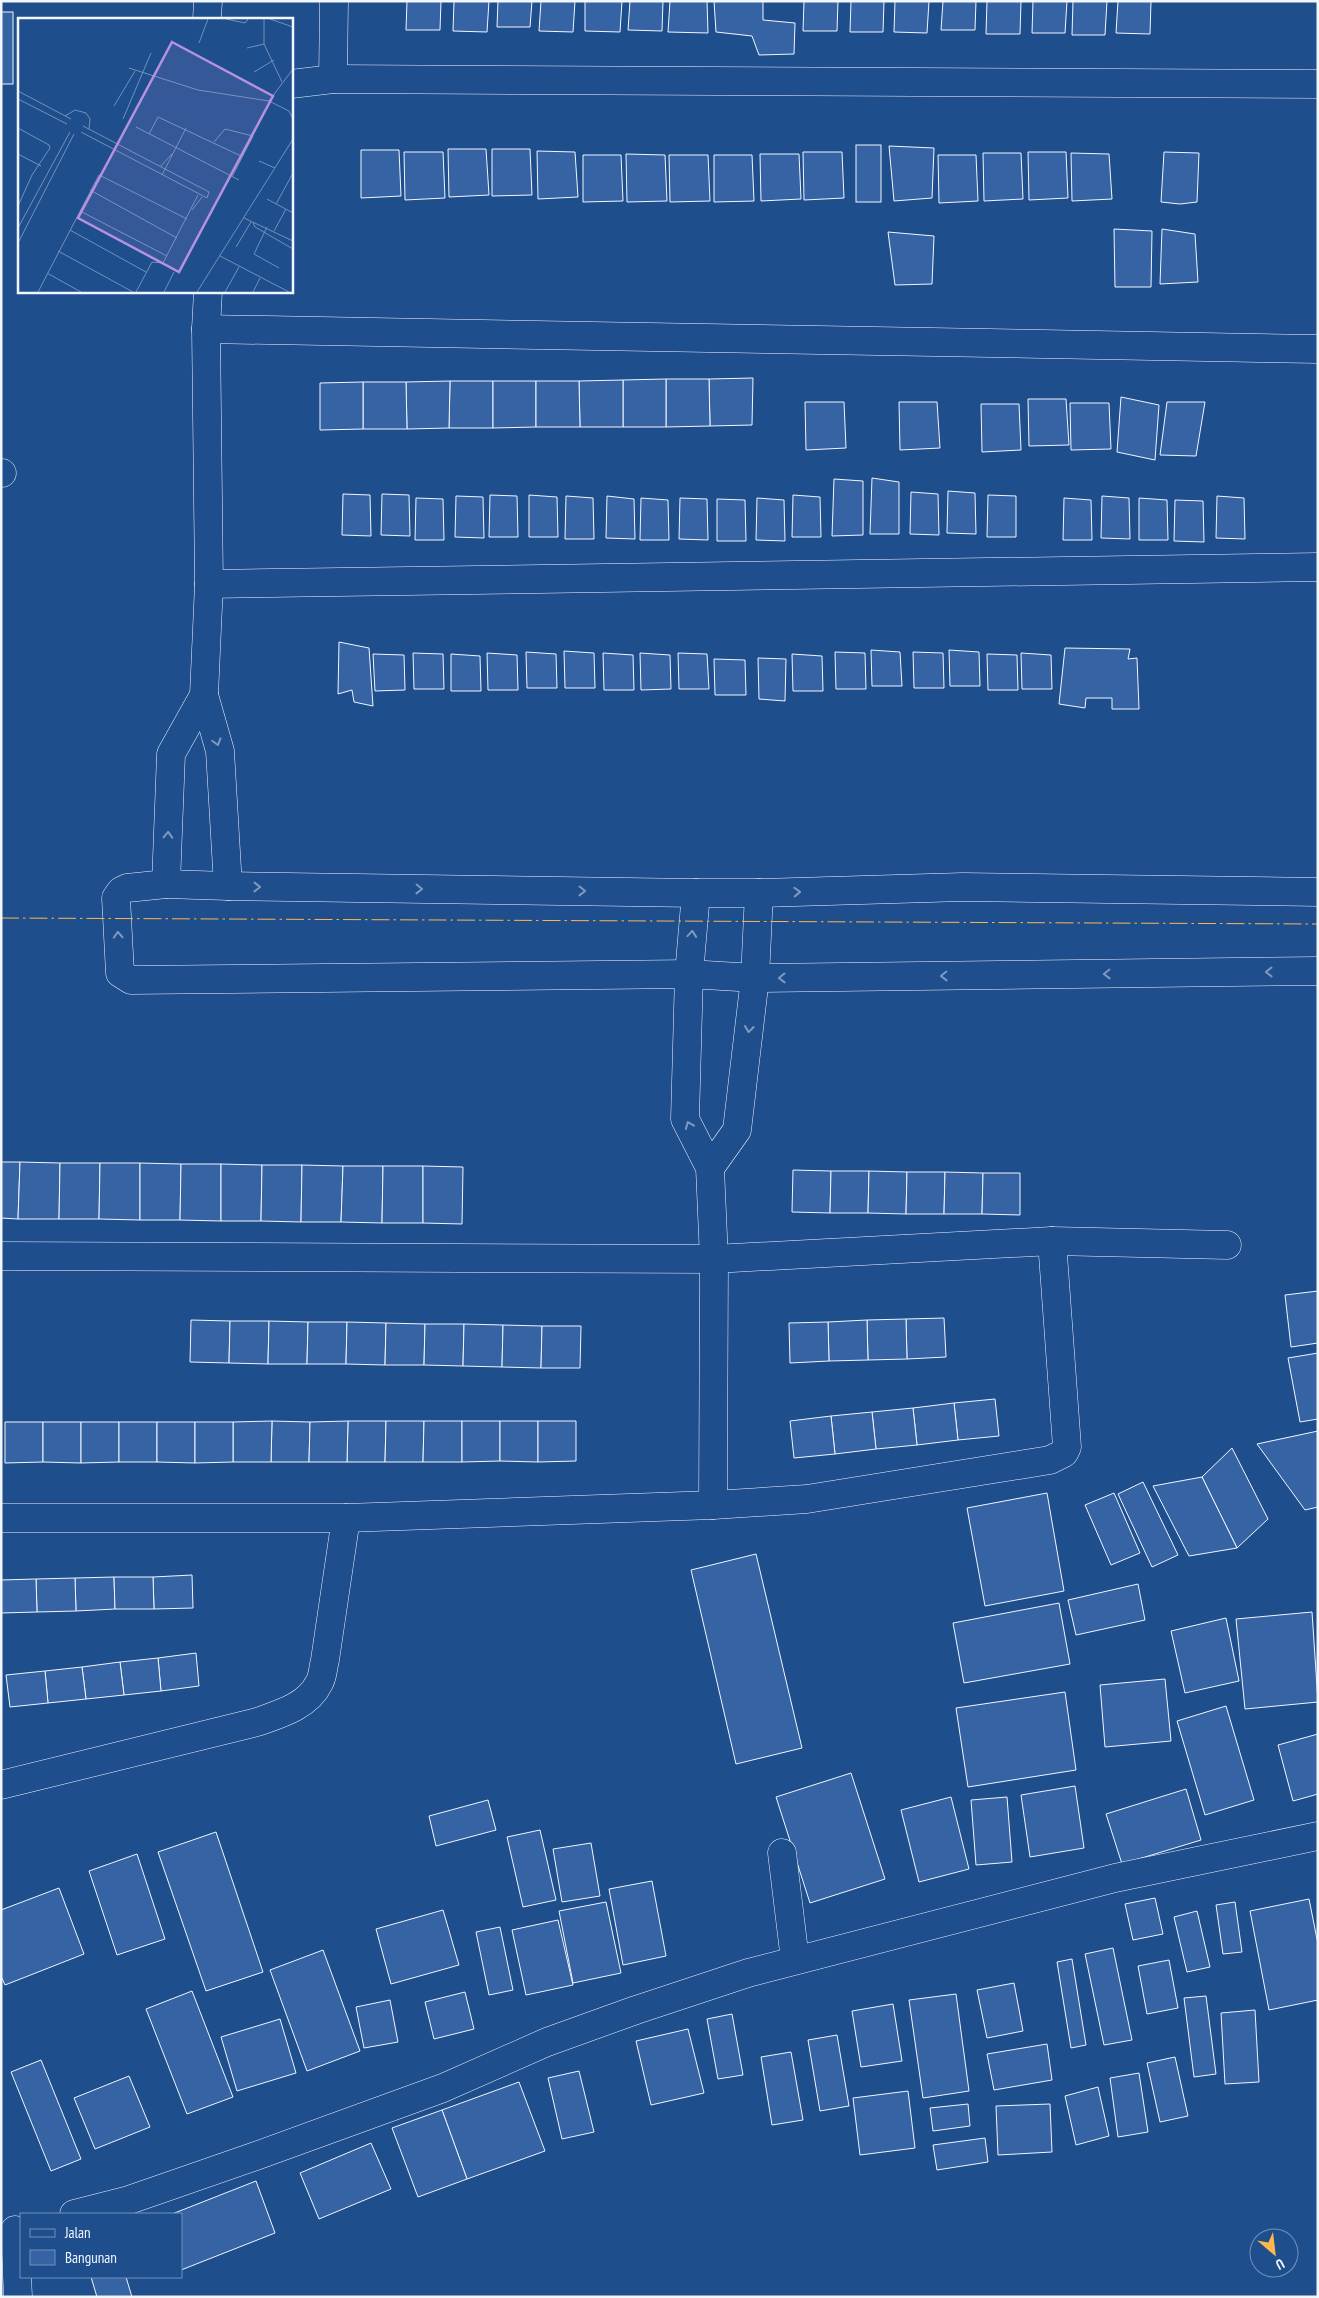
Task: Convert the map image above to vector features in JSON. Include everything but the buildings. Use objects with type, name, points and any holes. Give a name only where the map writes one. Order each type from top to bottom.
[{"type":"street","points":[[207,18],[208,1]]},
{"type":"street","points":[[333,79],[334,1]]},
{"type":"street","points":[[292,84],[333,79],[1318,84]]},
{"type":"street","points":[[208,292],[206,329],[209,584],[204,695],[220,751],[228,886]]},
{"type":"street","points":[[206,329],[1318,349]]},
{"type":"street","points":[[209,584],[1318,567]]},
{"type":"street","points":[[166,884],[171,754],[204,695]]},
{"type":"street","points":[[1318,892],[963,887],[696,893],[166,884],[127,888],[121,891],[116,898],[120,973],[125,978],[131,980],[689,974],[755,978],[1318,972]]},
{"type":"street","points":[[696,893],[689,974],[685,1119],[710,1168],[714,1259],[712,1505]]},
{"type":"street","points":[[710,1168],[738,1130],[755,978],[759,893]]},
{"type":"street","points":[[1,1518],[346,1518],[712,1505],[807,1499],[1050,1460],[1064,1453],[1067,1447],[1067,1420],[1052,1241]]},
{"type":"street","points":[[1,1256],[714,1259],[1052,1241],[1227,1245]]},
{"type":"street","points":[[1,1785],[257,1722],[282,1713],[307,1700],[320,1683],[325,1660],[346,1518]]},
{"type":"street","points":[[78,2213],[129,2200],[443,2088],[565,2036],[636,2010],[795,1960],[1115,1878],[1318,1836]]},
{"type":"street","points":[[782,1853],[795,1960]]},
{"type":"street","points":[[12,2230],[18,2297]]},
{"type":"power","points":[[1,918],[1318,924]]}]
